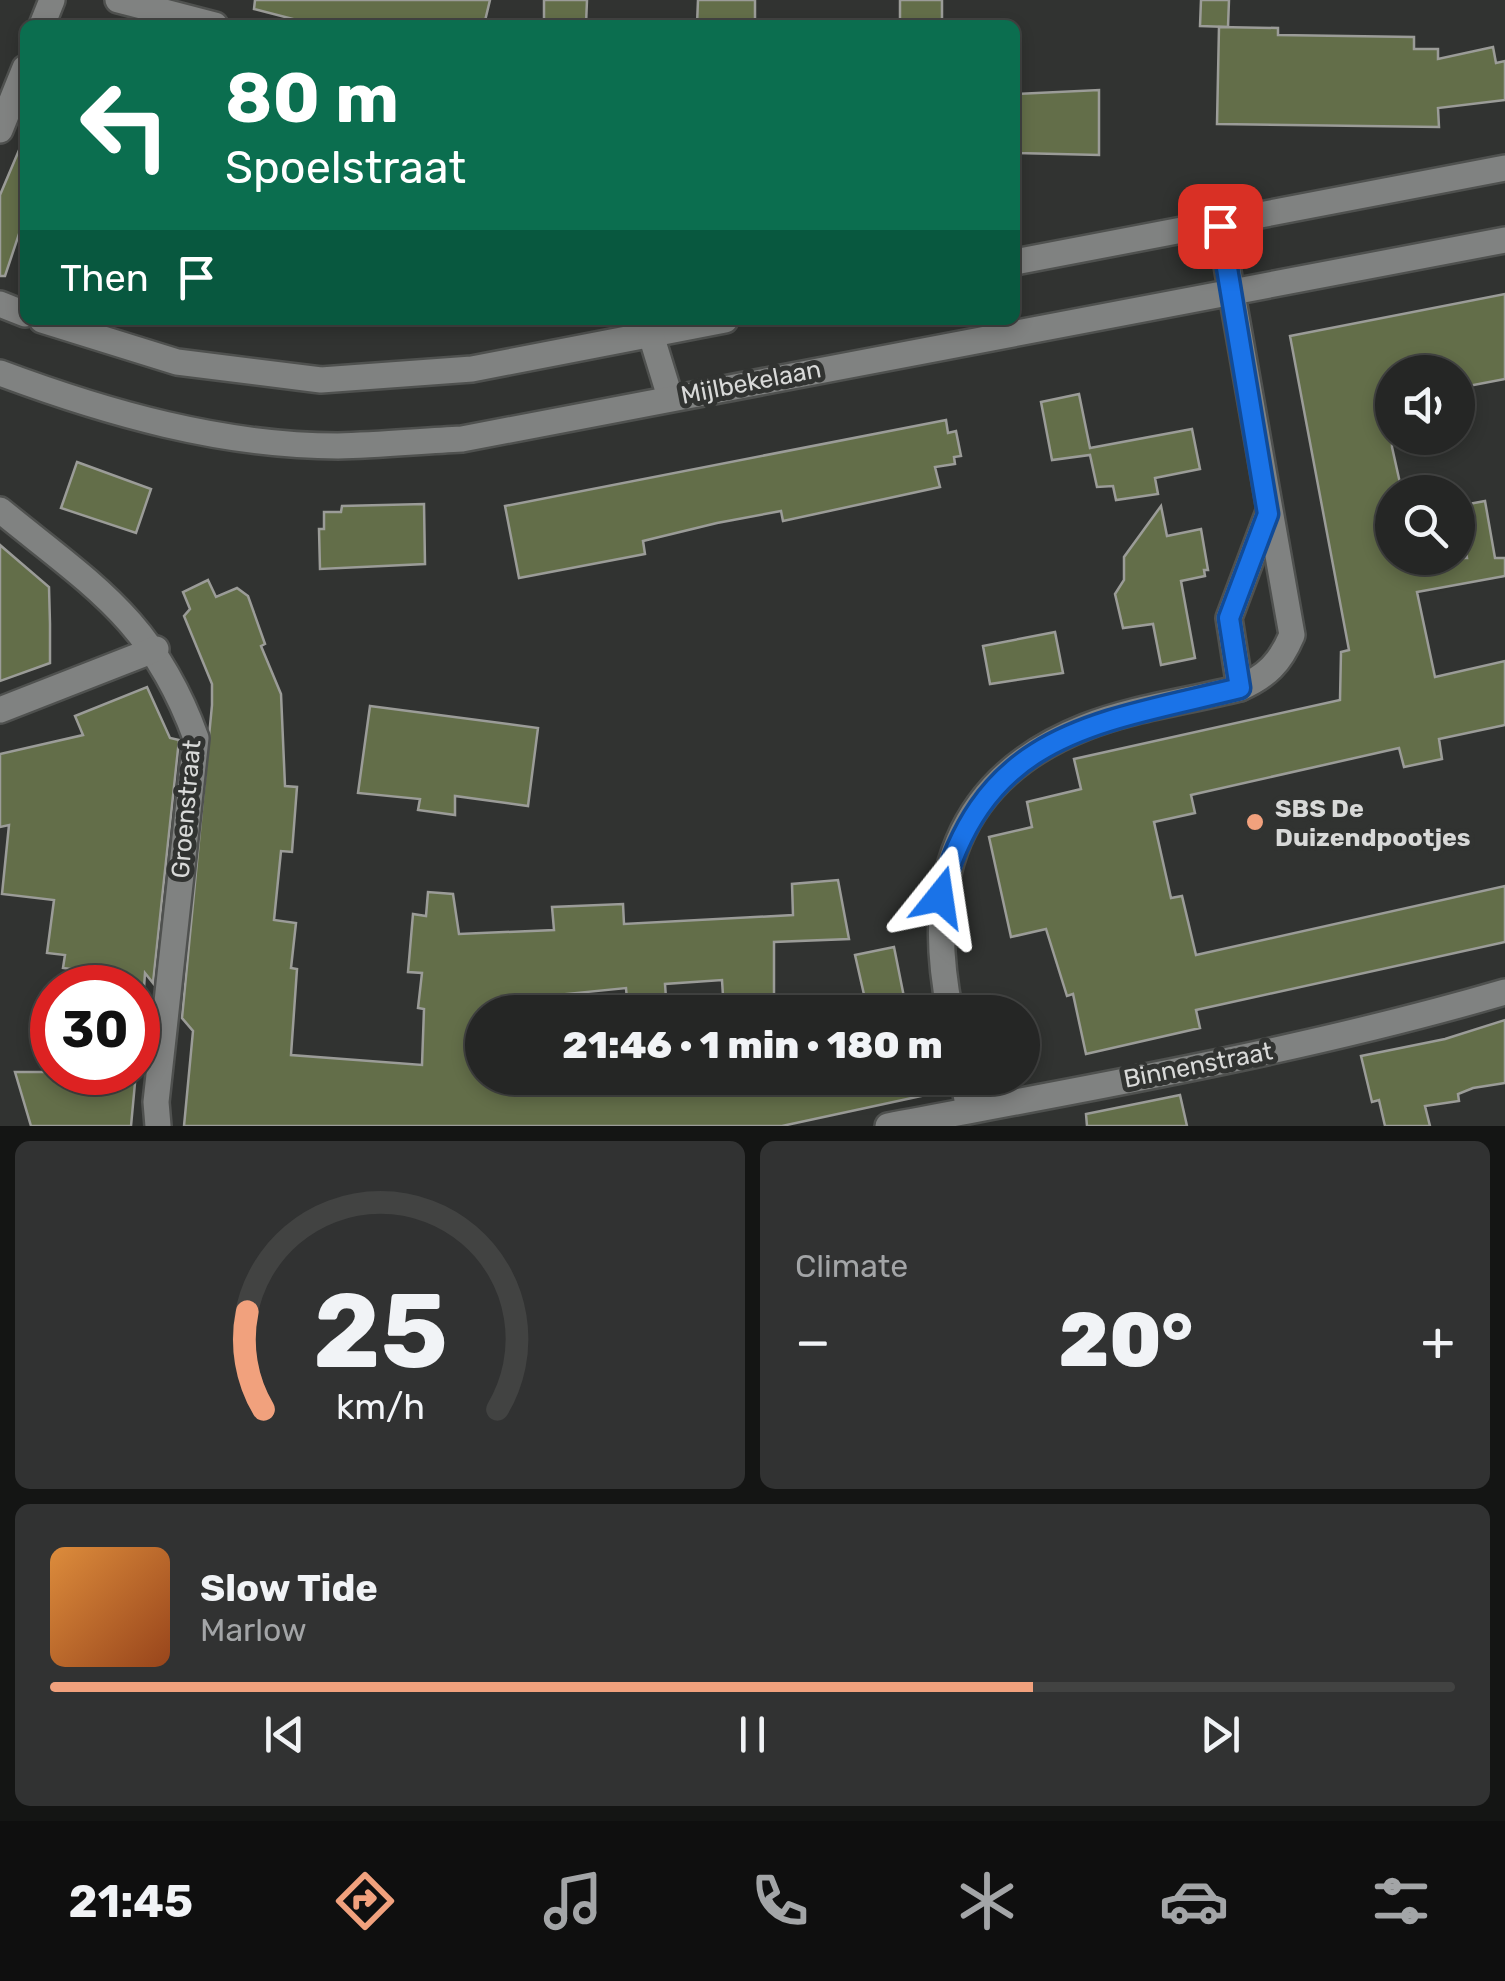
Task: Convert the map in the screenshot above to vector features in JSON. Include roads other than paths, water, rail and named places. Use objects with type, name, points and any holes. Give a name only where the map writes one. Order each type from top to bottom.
[{"type":"street","points":[[118,0],[196,20]]},
{"type":"street","points":[[0,130],[20,80]]},
{"type":"street","points":[[1020,261],[1220,226],[1505,168]]},
{"type":"street","points":[[947,995],[941,967],[940,897],[953,849],[1007,772],[1049,743],[1089,726],[1240,688],[1263,678],[1282,658],[1292,635],[1220,226]]},
{"type":"street","name":"Mijlbekelaan","points":[[0,373],[72,400],[192,431],[336,446],[462,439],[1505,240]]},
{"type":"street","points":[[58,325],[177,362],[321,380],[472,368],[680,325]]},
{"type":"street","points":[[652,328],[670,397]]},
{"type":"street","name":"Groenstraat","points":[[0,510],[122,610],[156,650],[178,687],[196,738],[156,1102],[158,1126]]},
{"type":"street","points":[[1240,688],[1229,618],[1268,514]]},
{"type":"street","points":[[0,710],[156,650]]},
{"type":"street","name":"Binnenstraat","points":[[888,1126],[1262,1052],[1422,1016],[1505,992]]},
{"type":"street","points":[[966,1095],[969,1110]]},
{"type":"place","name":"SBS De Duizendpootjes","points":[[1255,822]]}]
